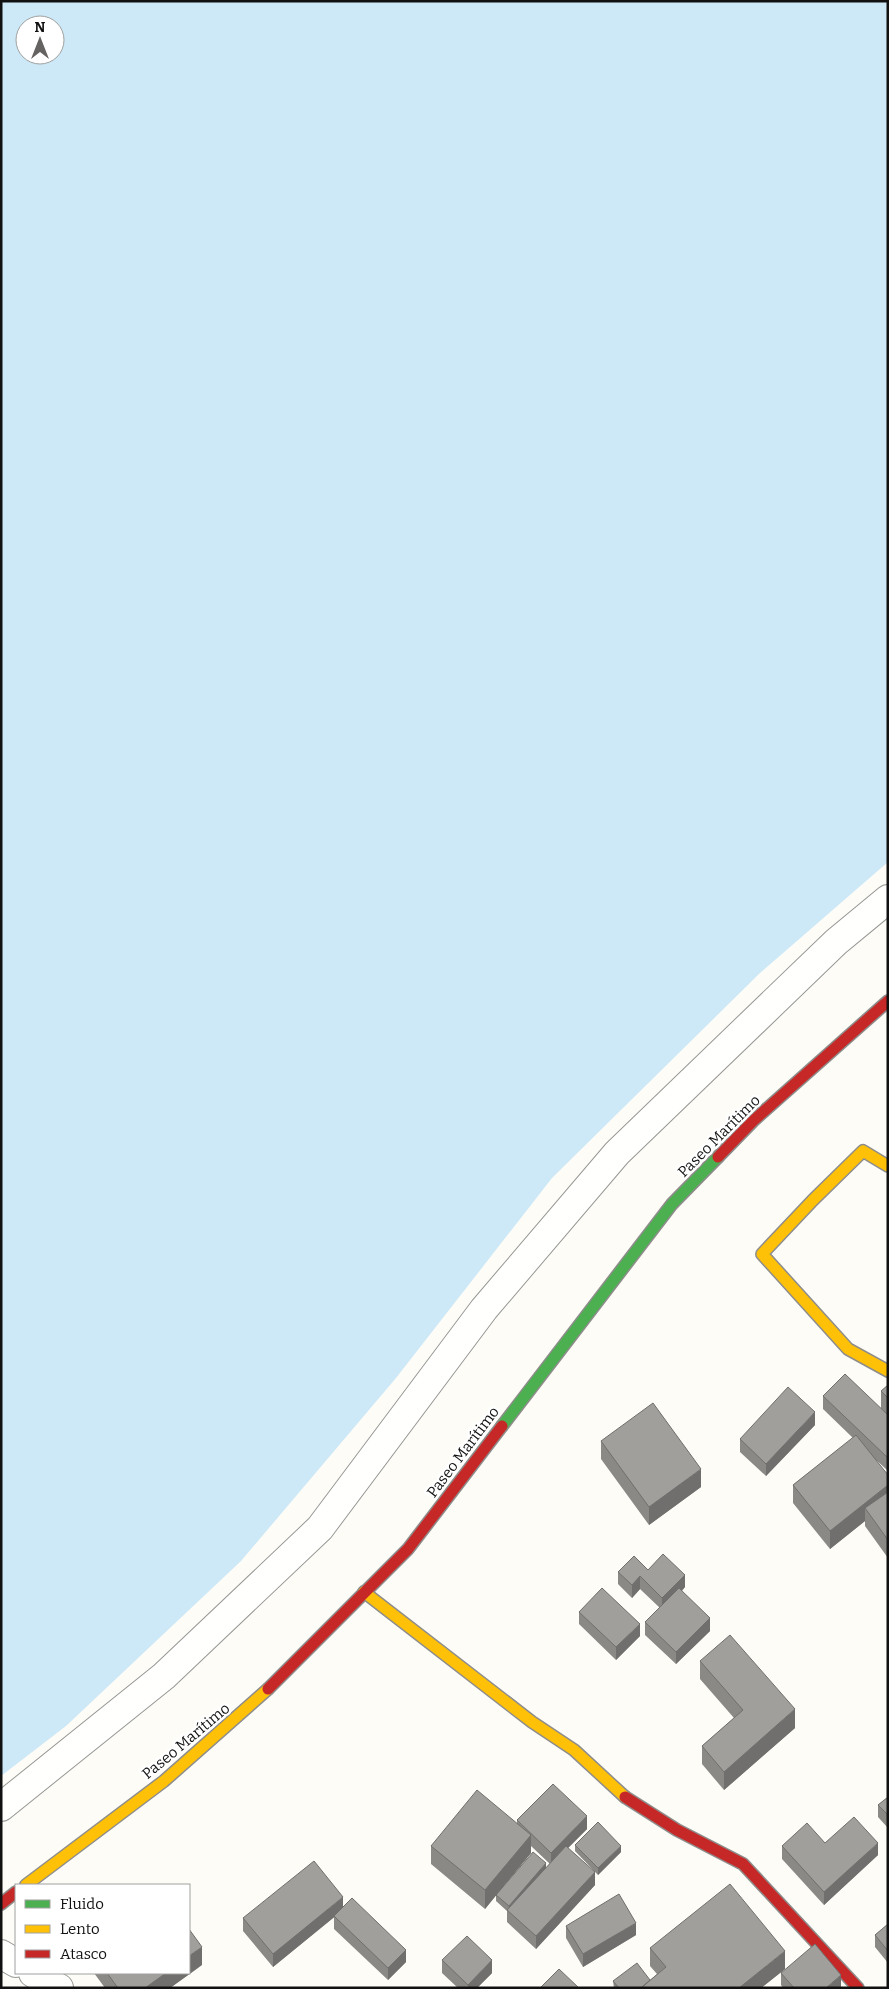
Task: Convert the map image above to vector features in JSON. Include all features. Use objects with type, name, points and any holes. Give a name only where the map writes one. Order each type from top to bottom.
[{"type":"street","points":[[1,1808],[164,1676],[320,1528],[484,1308],[617,1153],[836,942],[888,899]]},
{"type":"street","name":"Paseo Marítimo","points":[[27,1884],[164,1781],[252,1705],[408,1549],[672,1204],[753,1121],[888,1001]]},
{"type":"street","points":[[888,1166],[864,1151],[813,1200],[762,1254],[848,1350],[888,1371]]},
{"type":"street","points":[[364,1592],[532,1722],[574,1750],[631,1802],[677,1830],[744,1864],[858,1988]]},
{"type":"street","points":[[1,1904],[15,1893]]},
{"type":"street","points":[[1,1954],[15,1962]]},
{"type":"street","points":[[35,1974],[59,1988]]},
{"type":"water","points":[[1,1],[888,1],[888,862],[760,973],[552,1178],[396,1378],[241,1561],[66,1726],[1,1776]]},
{"type":"building","points":[[845,1374],[888,1415],[888,1458],[823,1396]]},
{"type":"building","points":[[888,1385],[888,1398],[881,1391]]},
{"type":"building","points":[[788,1387],[815,1412],[766,1464],[740,1439]]},
{"type":"building","points":[[653,1403],[701,1469],[649,1507],[601,1441]]},
{"type":"building","points":[[856,1435],[888,1475],[888,1485],[830,1531],[793,1485]]},
{"type":"building","points":[[888,1492],[888,1540],[865,1508]]},
{"type":"building","points":[[663,1554],[685,1575],[662,1598],[640,1576],[632,1585],[618,1572],[634,1556],[648,1570]]},
{"type":"building","points":[[602,1588],[640,1624],[616,1647],[579,1612]]},
{"type":"building","points":[[679,1588],[710,1618],[676,1652],[645,1622]]},
{"type":"building","points":[[730,1635],[795,1709],[724,1772],[702,1746],[743,1710],[700,1661]]},
{"type":"building","points":[[553,1784],[587,1816],[551,1853],[517,1820]]},
{"type":"building","points":[[477,1790],[531,1835],[485,1890],[431,1846]]},
{"type":"building","points":[[888,1797],[888,1815],[878,1805]]},
{"type":"building","points":[[854,1817],[878,1843],[824,1892],[782,1846],[807,1823],[825,1843]]},
{"type":"building","points":[[598,1822],[621,1846],[598,1868],[575,1845]]},
{"type":"building","points":[[566,1846],[595,1872],[536,1936],[507,1910]]},
{"type":"building","points":[[533,1852],[546,1863],[509,1906],[496,1895]]},
{"type":"building","points":[[314,1861],[343,1897],[273,1954],[243,1918]]},
{"type":"building","points":[[730,1884],[785,1951],[739,1988],[641,1988],[666,1967],[650,1948]]},
{"type":"building","points":[[619,1894],[636,1923],[583,1954],[566,1926]]},
{"type":"building","points":[[352,1898],[406,1950],[388,1968],[334,1916]]},
{"type":"building","points":[[888,1924],[888,1951],[875,1935]]},
{"type":"building","points":[[190,1930],[202,1947],[190,1955]]},
{"type":"building","points":[[467,1936],[492,1960],[468,1985],[442,1960]]},
{"type":"building","points":[[815,1944],[841,1975],[826,1988],[794,1988],[781,1973]]},
{"type":"building","points":[[637,1963],[650,1980],[641,1988],[619,1988],[613,1981]]},
{"type":"building","points":[[559,1969],[579,1988],[540,1988]]},
{"type":"building","points":[[108,1974],[165,1974],[145,1988],[118,1988]]},
{"type":"traffic: fast","points":[[502,1426],[672,1204],[718,1157]]},
{"type":"traffic: slow","points":[[888,1166],[863,1151],[762,1254],[848,1349],[888,1371]]},
{"type":"traffic: slow","points":[[364,1592],[532,1722],[574,1750],[625,1797]]},
{"type":"traffic: slow","points":[[27,1884],[164,1781],[268,1689]]},
{"type":"traffic: jam","points":[[718,1157],[753,1121],[888,1001]]},
{"type":"traffic: jam","points":[[268,1689],[408,1549],[502,1426]]},
{"type":"traffic: jam","points":[[625,1797],[677,1830],[743,1864],[858,1988]]},
{"type":"traffic: jam","points":[[1,1904],[15,1893]]}]
